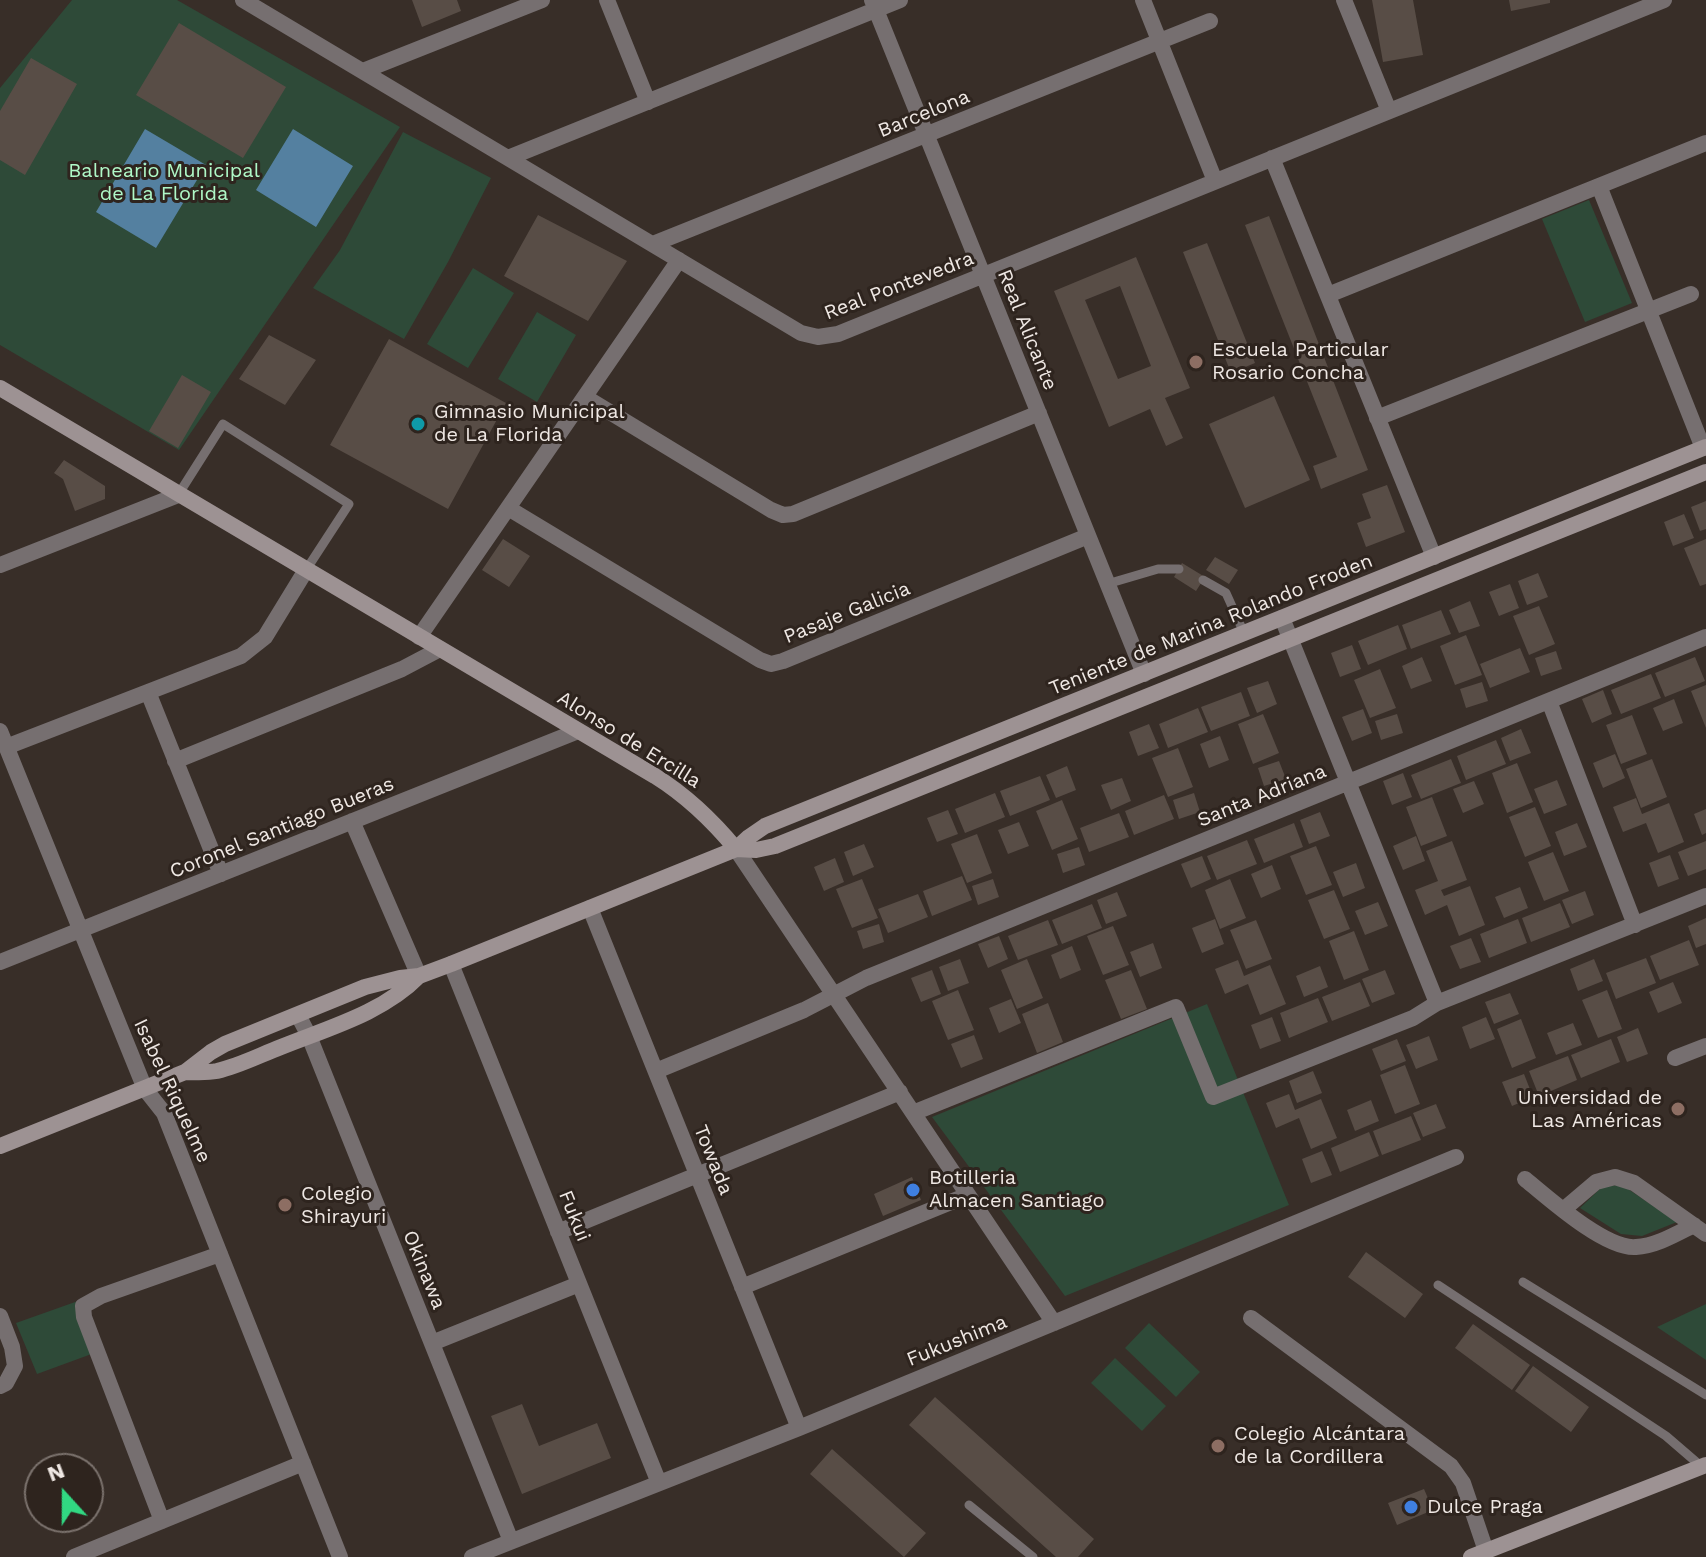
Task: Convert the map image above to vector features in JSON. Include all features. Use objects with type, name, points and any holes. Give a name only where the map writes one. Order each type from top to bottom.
[{"type":"street","name":"Real Pontevedra","points":[[243,0],[801,333],[818,337],[838,334],[1664,0]]},
{"type":"street","points":[[363,71],[542,0]]},
{"type":"street","points":[[607,0],[648,102]]},
{"type":"street","points":[[508,158],[874,5],[900,0]]},
{"type":"street","points":[[1143,0],[1215,181]]},
{"type":"street","points":[[1344,0],[1389,111]]},
{"type":"street","name":"Real Pontevedra","points":[[1613,19],[1629,0]]},
{"type":"street","name":"Real Alicante","points":[[874,5],[1144,674]]},
{"type":"street","name":"Barcelona","points":[[653,244],[1210,21]]},
{"type":"street","points":[[1328,295],[1706,143]]},
{"type":"street","points":[[1272,158],[1434,557]]},
{"type":"street","points":[[1599,186],[1705,448]]},
{"type":"street","points":[[419,637],[679,260]]},
{"type":"street","points":[[1377,418],[1691,294]]},
{"type":"street","name":"Alonso de Ercilla","points":[[0,388],[686,797],[736,849],[1054,1323]]},
{"type":"street","points":[[585,397],[783,515],[793,514],[1039,413]]},
{"type":"street","name":"Teniente de Marina Rolando Froden","points":[[0,1146],[185,1072],[225,1044],[365,987],[419,976],[451,964],[736,849],[765,826],[1705,448]]},
{"type":"street","name":"Teniente de Marina Rolando Froden","points":[[736,849],[756,850],[775,846],[1706,472]]},
{"type":"street","points":[[0,565],[178,495]]},
{"type":"street","name":"Pasaje Galicia","points":[[508,508],[771,664],[1088,536]]},
{"type":"street","points":[[3,739],[148,692],[250,650],[271,628],[306,570]]},
{"type":"street","points":[[1282,618],[1437,1003]]},
{"type":"street","name":"Santa Adriana","points":[[656,1071],[804,1010],[866,978],[1706,637]]},
{"type":"street","points":[[175,761],[402,669],[440,649]]},
{"type":"street","points":[[148,692],[221,874]]},
{"type":"street","points":[[1549,701],[1635,925]]},
{"type":"street","name":"Coronel Santiago Bueras","points":[[0,962],[578,731]]},
{"type":"street","name":"Isabel Riquelme","points":[[3,739],[145,1089],[164,1113],[340,1557]]},
{"type":"street","points":[[352,821],[419,976]]},
{"type":"street","points":[[913,1113],[1176,1007],[1213,1097],[1413,1018],[1437,1003],[1706,896]]},
{"type":"street","name":"Towada","points":[[590,908],[799,1428]]},
{"type":"street","name":"Fukui","points":[[451,964],[659,1483]]},
{"type":"street","name":"Teniente de Marina Rolando Froden","points":[[185,1072],[232,1067],[309,1036],[390,1000],[406,990],[419,976]]},
{"type":"street","name":"Okinawa","points":[[298,1015],[511,1541]]},
{"type":"street","points":[[1675,1058],[1706,1046]]},
{"type":"street","points":[[558,1232],[900,1092]]},
{"type":"street","name":"Fukushima","points":[[472,1557],[799,1428],[1456,1157]]},
{"type":"street","points":[[1563,1210],[1596,1182],[1615,1177],[1634,1183],[1700,1229]]},
{"type":"street","points":[[1525,1179],[1613,1244],[1635,1248],[1700,1229]]},
{"type":"street","points":[[742,1287],[968,1195]]},
{"type":"street","points":[[162,1521],[84,1317],[83,1306],[101,1296],[220,1254]]},
{"type":"street","points":[[432,1343],[579,1284]]},
{"type":"street","points":[[0,1316],[12,1347],[15,1366],[6,1383],[0,1386]]},
{"type":"street","points":[[1251,1318],[1451,1466],[1463,1483],[1487,1553],[1704,1466]]},
{"type":"street","points":[[74,1557],[303,1463]]},
{"type":"lane","points":[[178,495],[223,424],[349,504],[306,570]]},
{"type":"lane","points":[[1107,584],[1158,569],[1179,569]]},
{"type":"lane","points":[[1203,580],[1226,593],[1244,633]]},
{"type":"lane","points":[[1523,1282],[1706,1395]]},
{"type":"lane","points":[[1438,1285],[1666,1436],[1704,1466]]},
{"type":"lane","points":[[969,1505],[1033,1557]]},
{"type":"green space","name":"Balneario Municipal de La Florida","points":[[72,0],[177,0],[400,127],[179,450],[0,345],[0,88]]},
{"type":"green space","points":[[403,132],[491,178],[404,339],[313,288],[340,250]]},
{"type":"green space","points":[[1589,200],[1632,303],[1585,322],[1542,219]]},
{"type":"green space","points":[[473,268],[514,293],[468,368],[427,344]]},
{"type":"green space","points":[[537,312],[576,335],[537,402],[498,379]]},
{"type":"green space","points":[[1207,1004],[1289,1205],[1065,1296],[932,1117]]},
{"type":"green space","points":[[1622,1185],[1677,1222],[1642,1236],[1621,1234],[1580,1208],[1603,1186]]},
{"type":"green space","points":[[78,1301],[97,1352],[37,1374],[16,1323]]},
{"type":"green space","points":[[1706,1304],[1706,1360],[1657,1327]]},
{"type":"green space","points":[[1149,1323],[1200,1372],[1176,1397],[1125,1348]]},
{"type":"green space","points":[[1115,1358],[1166,1406],[1142,1431],[1091,1383]]},
{"type":"water","points":[[145,129],[206,165],[156,248],[96,212]]},
{"type":"water","points":[[293,129],[353,166],[316,227],[256,190]]},
{"type":"building","points":[[412,0],[457,0],[461,11],[422,27]]},
{"type":"building","points":[[1372,0],[1413,0],[1423,55],[1383,62]]},
{"type":"building","points":[[1509,0],[1550,0],[1550,3],[1511,11]]},
{"type":"building","points":[[179,23],[286,87],[243,158],[136,95]]},
{"type":"building","points":[[31,58],[77,84],[25,175],[0,160],[0,111]]},
{"type":"building","points":[[538,215],[627,261],[588,321],[504,276]]},
{"type":"building","points":[[1269,216],[1368,470],[1321,489],[1313,466],[1337,457],[1245,225]]},
{"type":"building","points":[[1207,243],[1255,363],[1231,373],[1183,252]]},
{"type":"building","points":[[1136,257],[1190,388],[1165,398],[1183,438],[1166,446],[1150,409],[1109,427],[1054,291]],"holes":[[[1120,286],[1151,366],[1118,379],[1085,300]]]},
{"type":"building","points":[[269,335],[316,360],[285,405],[239,379]]},
{"type":"building","name":"Gimnasio Municipal de La Florida","points":[[389,339],[506,403],[448,509],[330,445]]},
{"type":"building","points":[[182,375],[211,392],[178,448],[149,431]]},
{"type":"building","points":[[1274,396],[1310,480],[1245,508],[1209,424]]},
{"type":"building","points":[[64,460],[105,486],[105,499],[75,511],[63,479],[54,473]]},
{"type":"building","points":[[1387,485],[1405,532],[1366,547],[1357,523],[1371,518],[1362,494]]},
{"type":"building","points":[[1706,501],[1706,529],[1700,531],[1691,507]]},
{"type":"building","points":[[1684,514],[1694,538],[1673,546],[1664,522]]},
{"type":"building","points":[[503,539],[530,556],[509,587],[482,570]]},
{"type":"building","points":[[1706,539],[1706,584],[1700,586],[1684,548]]},
{"type":"building","points":[[1215,557],[1238,570],[1229,584],[1206,570]]},
{"type":"building","points":[[1182,563],[1205,577],[1196,591],[1174,577]]},
{"type":"building","points":[[1538,573],[1548,597],[1527,605],[1518,581]]},
{"type":"building","points":[[1510,584],[1519,608],[1499,616],[1489,592]]},
{"type":"building","points":[[1470,601],[1480,626],[1459,633],[1449,610]]},
{"type":"building","points":[[1539,606],[1555,644],[1529,655],[1513,616]]},
{"type":"building","points":[[1441,610],[1451,634],[1411,649],[1402,625]]},
{"type":"building","points":[[1398,625],[1407,649],[1368,665],[1358,641]]},
{"type":"building","points":[[1466,635],[1482,675],[1455,685],[1440,646]]},
{"type":"building","points":[[1352,645],[1361,669],[1340,677],[1331,653]]},
{"type":"building","points":[[1520,648],[1530,672],[1490,688],[1480,664]]},
{"type":"building","points":[[1556,651],[1562,669],[1541,676],[1535,658]]},
{"type":"building","points":[[1422,657],[1432,681],[1411,689],[1402,666]]},
{"type":"building","points":[[1695,657],[1705,681],[1665,697],[1655,673]]},
{"type":"building","points":[[1380,669],[1396,708],[1370,718],[1354,680]]},
{"type":"building","points":[[1651,674],[1661,698],[1621,714],[1611,690]]},
{"type":"building","points":[[1268,681],[1277,704],[1257,713],[1247,688]]},
{"type":"building","points":[[1482,682],[1488,701],[1466,708],[1460,689]]},
{"type":"building","points":[[1706,685],[1706,728],[1691,691]]},
{"type":"building","points":[[1603,690],[1612,714],[1592,723],[1582,699]]},
{"type":"building","points":[[1241,692],[1250,716],[1211,731],[1201,707]]},
{"type":"building","points":[[1674,699],[1683,723],[1663,731],[1653,708]]},
{"type":"building","points":[[1198,708],[1208,732],[1168,748],[1159,724]]},
{"type":"building","points":[[1363,709],[1372,733],[1352,741],[1342,717]]},
{"type":"building","points":[[1263,714],[1279,753],[1253,764],[1238,724]]},
{"type":"building","points":[[1397,714],[1403,733],[1381,740],[1375,721]]},
{"type":"building","points":[[1632,715],[1647,754],[1621,764],[1606,725]]},
{"type":"building","points":[[1149,724],[1159,748],[1138,756],[1129,732]]},
{"type":"building","points":[[1521,729],[1531,753],[1510,761],[1501,738]]},
{"type":"building","points":[[1220,736],[1229,760],[1209,768],[1200,744]]},
{"type":"building","points":[[1496,740],[1506,764],[1466,780],[1457,756]]},
{"type":"building","points":[[1178,748],[1193,787],[1168,797],[1152,758]]},
{"type":"building","points":[[1615,754],[1625,778],[1603,788],[1593,763]]},
{"type":"building","points":[[1451,759],[1461,783],[1421,799],[1411,775]]},
{"type":"building","points":[[1652,759],[1667,797],[1641,808],[1626,769]]},
{"type":"building","points":[[1279,761],[1286,779],[1264,786],[1258,768]]},
{"type":"building","points":[[1517,763],[1533,802],[1507,813],[1492,773]]},
{"type":"building","points":[[1067,766],[1076,790],[1056,798],[1046,775]]},
{"type":"building","points":[[1403,773],[1412,797],[1392,805],[1383,781]]},
{"type":"building","points":[[1040,776],[1050,800],[1010,816],[1000,791]]},
{"type":"building","points":[[1122,778],[1131,801],[1111,810],[1101,785]]},
{"type":"building","points":[[1557,780],[1567,805],[1544,814],[1534,789]]},
{"type":"building","points":[[1474,781],[1484,804],[1463,813],[1453,789]]},
{"type":"building","points":[[995,793],[1005,817],[965,833],[955,809]]},
{"type":"building","points":[[1194,793],[1200,812],[1179,819],[1173,800]]},
{"type":"building","points":[[1164,795],[1174,819],[1134,835],[1125,811]]},
{"type":"building","points":[[1432,797],[1447,836],[1421,846],[1406,807]]},
{"type":"building","points":[[1636,798],[1642,814],[1669,803],[1684,842],[1658,853],[1646,823],[1623,832],[1613,807]]},
{"type":"building","points":[[1062,800],[1078,839],[1052,850],[1036,811]]},
{"type":"building","points":[[1535,807],[1551,846],[1525,857],[1509,817]]},
{"type":"building","points":[[1706,809],[1706,833],[1702,835],[1694,814]]},
{"type":"building","points":[[948,810],[958,834],[937,842],[927,818]]},
{"type":"building","points":[[1320,812],[1330,836],[1309,844],[1300,820]]},
{"type":"building","points":[[1119,813],[1129,837],[1089,852],[1080,828]]},
{"type":"building","points":[[1019,822],[1029,846],[1008,854],[998,830]]},
{"type":"building","points":[[1294,823],[1303,847],[1264,863],[1254,839]]},
{"type":"building","points":[[1577,823],[1587,847],[1564,856],[1555,832]]},
{"type":"building","points":[[977,834],[992,873],[967,883],[951,844]]},
{"type":"building","points":[[1416,836],[1425,861],[1403,870],[1393,846]]},
{"type":"building","points":[[1247,840],[1257,864],[1217,880],[1207,856]]},
{"type":"building","points":[[1452,841],[1467,880],[1441,890],[1444,896],[1470,886],[1485,925],[1459,936],[1447,905],[1425,915],[1415,890],[1438,881],[1426,851]]},
{"type":"building","points":[[1706,841],[1706,869],[1688,876],[1678,852]]},
{"type":"building","points":[[864,844],[874,867],[853,876],[844,852]]},
{"type":"building","points":[[1316,846],[1332,885],[1306,895],[1290,856]]},
{"type":"building","points":[[1079,847],[1085,865],[1063,873],[1057,854]]},
{"type":"building","points":[[1553,852],[1569,891],[1544,901],[1528,862]]},
{"type":"building","points":[[1670,855],[1679,879],[1658,887],[1649,863]]},
{"type":"building","points":[[1202,856],[1211,879],[1191,888],[1181,864]]},
{"type":"building","points":[[835,858],[844,882],[824,891],[814,867]]},
{"type":"building","points":[[1356,863],[1365,888],[1343,897],[1333,872]]},
{"type":"building","points":[[1272,865],[1281,889],[1261,898],[1251,874]]},
{"type":"building","points":[[962,876],[972,900],[932,916],[923,891]]},
{"type":"building","points":[[862,879],[878,918],[852,928],[836,889]]},
{"type":"building","points":[[993,879],[999,897],[978,905],[972,886]]},
{"type":"building","points":[[1230,879],[1246,918],[1220,929],[1205,890]]},
{"type":"building","points":[[1520,887],[1528,908],[1504,918],[1495,897]]},
{"type":"building","points":[[1334,890],[1350,929],[1324,939],[1308,900]]},
{"type":"building","points":[[1585,891],[1594,915],[1572,924],[1562,900]]},
{"type":"building","points":[[1117,892],[1127,916],[1106,924],[1097,900]]},
{"type":"building","points":[[918,894],[928,917],[888,933],[878,909]]},
{"type":"building","points":[[1378,902],[1388,926],[1365,935],[1355,911]]},
{"type":"building","points":[[1560,903],[1570,927],[1531,942],[1522,918]]},
{"type":"building","points":[[1092,904],[1102,928],[1062,944],[1052,920]]},
{"type":"building","points":[[1706,918],[1706,944],[1696,948],[1688,926]]},
{"type":"building","points":[[1215,919],[1224,944],[1202,953],[1192,928]]},
{"type":"building","points":[[1518,919],[1527,943],[1489,958],[1480,934]]},
{"type":"building","points":[[1048,920],[1058,945],[1018,960],[1008,936]]},
{"type":"building","points":[[1256,920],[1272,959],[1246,969],[1230,930]]},
{"type":"building","points":[[879,924],[884,942],[863,949],[857,931]]},
{"type":"building","points":[[1113,926],[1129,965],[1103,975],[1087,936]]},
{"type":"building","points":[[1354,931],[1369,970],[1344,980],[1329,941]]},
{"type":"building","points":[[999,936],[1008,959],[988,968],[978,944]]},
{"type":"building","points":[[1471,938],[1481,962],[1460,969],[1450,946]]},
{"type":"building","points":[[1689,940],[1699,965],[1660,980],[1650,956]]},
{"type":"building","points":[[1153,943],[1162,968],[1140,977],[1130,952]]},
{"type":"building","points":[[1072,946],[1081,970],[1060,979],[1051,955]]},
{"type":"building","points":[[1646,958],[1656,983],[1616,999],[1606,973]]},
{"type":"building","points":[[960,959],[969,983],[948,991],[939,967]]},
{"type":"building","points":[[1027,959],[1043,998],[1017,1009],[1001,970]]},
{"type":"building","points":[[1594,959],[1603,981],[1578,991],[1570,969]]},
{"type":"building","points":[[1238,960],[1244,976],[1270,965],[1286,1004],[1260,1015],[1248,984],[1225,994],[1215,969]]},
{"type":"building","points":[[1320,966],[1328,987],[1304,997],[1296,976]]},
{"type":"building","points":[[932,970],[941,994],[921,1002],[911,978]]},
{"type":"building","points":[[1131,970],[1147,1009],[1121,1019],[1105,980]]},
{"type":"building","points":[[1385,970],[1395,994],[1372,1003],[1362,979]]},
{"type":"building","points":[[1360,982],[1370,1006],[1332,1021],[1322,997]]},
{"type":"building","points":[[1673,982],[1682,1003],[1658,1013],[1649,992]]},
{"type":"building","points":[[958,990],[974,1030],[948,1040],[932,1001]]},
{"type":"building","points":[[1607,990],[1622,1029],[1598,1038],[1582,1000]]},
{"type":"building","points":[[1510,993],[1519,1014],[1494,1024],[1485,1002]]},
{"type":"building","points":[[1318,998],[1328,1022],[1289,1038],[1280,1013]]},
{"type":"building","points":[[1011,999],[1021,1023],[999,1033],[989,1008]]},
{"type":"building","points":[[1048,1003],[1063,1042],[1037,1053],[1022,1014]]},
{"type":"building","points":[[1272,1017],[1281,1041],[1260,1049],[1251,1025]]},
{"type":"building","points":[[1486,1017],[1495,1039],[1470,1049],[1462,1027]]},
{"type":"building","points":[[1521,1019],[1536,1058],[1512,1068],[1497,1029]]},
{"type":"building","points":[[1573,1023],[1582,1045],[1556,1055],[1547,1033]]},
{"type":"building","points":[[1638,1028],[1648,1054],[1627,1062],[1617,1037]]},
{"type":"building","points":[[974,1035],[983,1059],[961,1068],[951,1044]]},
{"type":"building","points":[[1429,1036],[1438,1060],[1416,1069],[1406,1045]]},
{"type":"building","points":[[1397,1039],[1406,1061],[1381,1071],[1372,1049]]},
{"type":"building","points":[[1611,1039],[1620,1062],[1581,1078],[1571,1055]]},
{"type":"building","points":[[1568,1056],[1577,1080],[1539,1096],[1529,1071]]},
{"type":"building","points":[[1405,1065],[1420,1104],[1395,1114],[1380,1075]]},
{"type":"building","points":[[1313,1071],[1322,1093],[1297,1103],[1289,1081]]},
{"type":"building","points":[[1524,1074],[1533,1097],[1512,1106],[1502,1082]]},
{"type":"building","points":[[1289,1094],[1295,1110],[1321,1099],[1337,1138],[1311,1149],[1299,1118],[1276,1128],[1266,1103]]},
{"type":"building","points":[[1371,1100],[1379,1121],[1355,1131],[1347,1110]]},
{"type":"building","points":[[1436,1104],[1446,1128],[1423,1137],[1413,1113]]},
{"type":"building","points":[[1411,1116],[1421,1140],[1382,1155],[1373,1131]]},
{"type":"building","points":[[1369,1132],[1379,1156],[1340,1172],[1331,1148]]},
{"type":"building","points":[[1322,1151],[1332,1175],[1311,1183],[1302,1159]]},
{"type":"building","points":[[912,1177],[921,1200],[883,1216],[874,1194]]},
{"type":"building","points":[[1366,1252],[1423,1294],[1405,1318],[1348,1277]]},
{"type":"building","points":[[1473,1324],[1530,1365],[1512,1390],[1455,1348]]},
{"type":"building","points":[[1533,1366],[1589,1407],[1571,1432],[1515,1391]]},
{"type":"building","points":[[935,1397],[1094,1539],[1078,1557],[1056,1557],[909,1425]]},
{"type":"building","points":[[522,1404],[539,1446],[597,1423],[611,1458],[522,1494],[491,1416]]},
{"type":"building","points":[[832,1449],[926,1533],[904,1557],[810,1474]]},
{"type":"building","name":"Dulce Praga","points":[[1424,1489],[1433,1510],[1397,1525],[1388,1503]]},
{"type":"place","name":"Escuela Particular Rosario Concha","points":[[1196,362]]},
{"type":"place","name":"Gimnasio Municipal de La Florida","points":[[418,424]]},
{"type":"place","name":"Universidad de Las Américas","points":[[1678,1109]]},
{"type":"place","name":"Botilleria Almacen Santiago","points":[[913,1190]]},
{"type":"place","name":"Colegio Shirayuri","points":[[285,1205]]},
{"type":"place","name":"Colegio Alcántara de la Cordillera","points":[[1218,1446]]},
{"type":"place","name":"Dulce Praga","points":[[1411,1507]]}]
